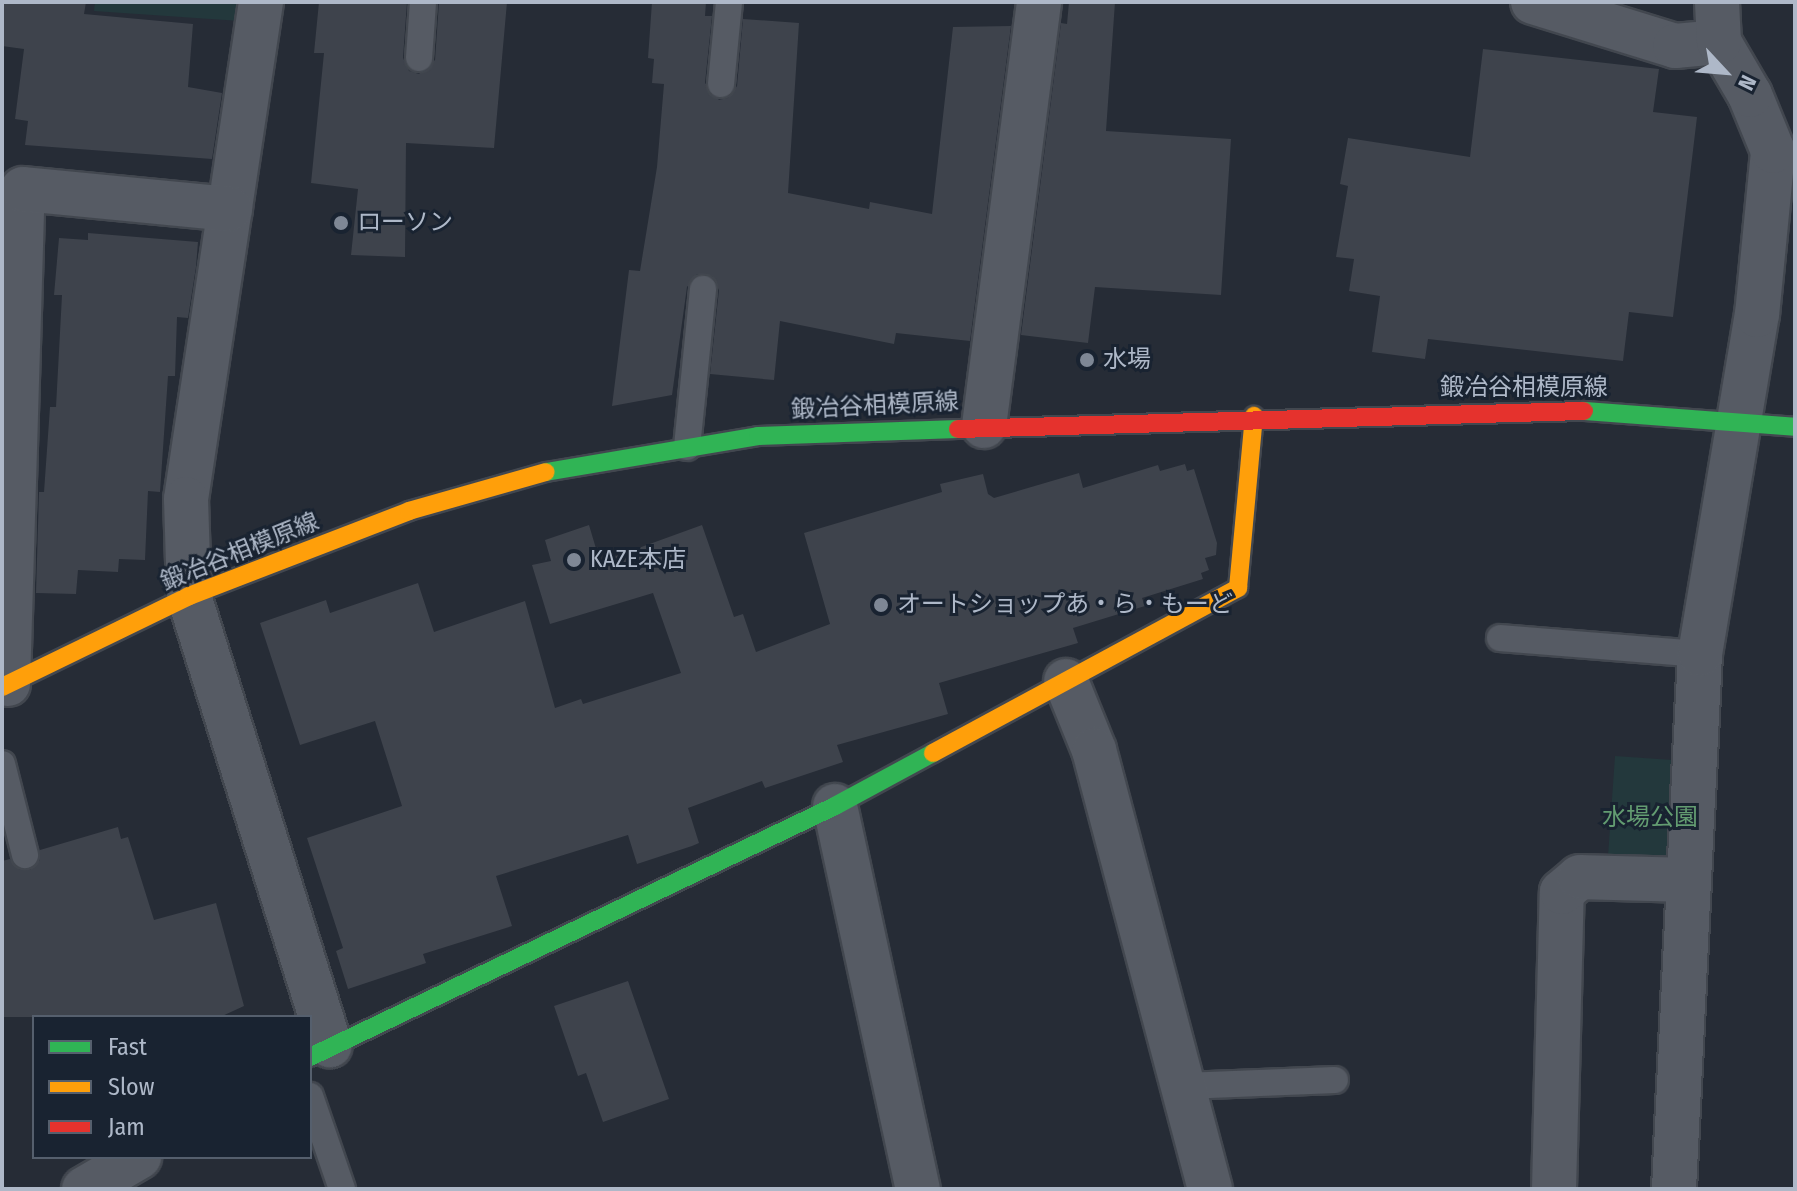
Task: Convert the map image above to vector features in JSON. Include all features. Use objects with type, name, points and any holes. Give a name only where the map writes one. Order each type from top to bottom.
[{"type":"main road","name":"鍛冶谷相模原線","points":[[5,686],[189,596],[409,511],[567,466],[758,436],[1254,416],[1614,411],[1737,419],[1795,427]]},
{"type":"main road","points":[[320,1051],[835,806],[1238,588],[1254,416]]},
{"type":"street","points":[[261,2],[186,499],[189,596],[310,1015]]},
{"type":"street","points":[[984,426],[1039,2]]},
{"type":"street","points":[[1533,2],[1675,46],[1718,22],[1773,151],[1757,315],[1737,419],[1700,654],[1686,880],[1674,1189]]},
{"type":"street","points":[[5,686],[23,189],[230,209]]},
{"type":"street","points":[[1066,681],[1094,750],[1210,1189]]},
{"type":"street","points":[[835,806],[918,1189]]},
{"type":"street","points":[[1554,1189],[1562,892],[1580,877],[1686,880]]},
{"type":"street","points":[[312,1023],[320,1051]]},
{"type":"street","points":[[84,1189],[136,1159]]},
{"type":"lane","points":[[419,58],[423,2]]},
{"type":"lane","points":[[721,84],[729,2]]},
{"type":"lane","points":[[687,447],[703,289]]},
{"type":"lane","points":[[1500,638],[1700,654]]},
{"type":"lane","points":[[2,764],[25,855]]},
{"type":"lane","points":[[1184,1086],[1335,1080]]},
{"type":"lane","points":[[312,1102],[342,1189]]},
{"type":"green space","points":[[95,2],[244,2],[240,21],[94,11]]},
{"type":"green space","name":"水場公園","points":[[1615,756],[1694,762],[1686,879],[1607,874]]},
{"type":"building","points":[[2,2],[86,2],[84,14],[193,24],[188,87],[222,93],[212,159],[25,145],[28,121],[15,119],[24,49],[2,46]]},
{"type":"building","points":[[319,2],[407,2],[403,58],[409,71],[419,74],[435,60],[439,2],[507,2],[494,148],[406,143],[405,257],[351,255],[358,189],[311,183],[324,53],[314,53]]},
{"type":"building","points":[[652,2],[706,2],[705,16],[712,16],[705,83],[719,100],[728,98],[737,86],[743,19],[799,23],[788,193],[869,209],[870,202],[932,214],[953,27],[1011,26],[970,341],[896,333],[894,344],[780,321],[774,380],[710,374],[719,290],[712,276],[697,274],[687,287],[672,395],[612,406],[629,270],[640,271],[657,167],[664,84],[652,83],[654,59],[648,58]]},
{"type":"building","points":[[1069,2],[1115,2],[1106,131],[1231,139],[1221,295],[1095,287],[1088,343],[1021,335],[1061,23],[1067,24]]},
{"type":"building","points":[[1483,49],[1659,69],[1653,112],[1697,117],[1673,317],[1629,312],[1623,361],[1428,339],[1425,359],[1372,352],[1380,296],[1349,291],[1354,259],[1336,257],[1348,186],[1340,184],[1348,138],[1470,157]]},
{"type":"building","points":[[88,233],[198,242],[196,267],[188,318],[177,317],[175,376],[168,376],[160,492],[148,491],[145,560],[119,559],[118,572],[78,570],[76,594],[36,593],[39,492],[44,492],[50,407],[56,407],[62,295],[54,295],[59,238],[88,240]]},
{"type":"building","points":[[1185,464],[1187,471],[1194,469],[1217,543],[1216,555],[1205,558],[1209,570],[1201,573],[1203,579],[1142,598],[1145,606],[1073,628],[1078,643],[939,683],[948,714],[837,745],[843,762],[765,788],[762,781],[688,808],[699,843],[692,846],[637,864],[628,835],[496,876],[512,926],[423,954],[426,963],[348,989],[336,951],[343,948],[307,838],[402,806],[375,721],[300,745],[260,623],[326,600],[330,613],[418,583],[434,632],[525,601],[555,708],[581,699],[583,704],[681,673],[653,593],[550,624],[532,565],[551,561],[545,540],[589,525],[600,562],[702,525],[734,617],[743,614],[756,652],[830,624],[804,533],[942,492],[940,484],[983,474],[988,494],[994,498],[1079,473],[1083,488],[1158,465],[1160,471]]},
{"type":"building","points":[[118,827],[121,839],[128,837],[154,920],[216,903],[244,1006],[224,1015],[2,1017],[2,861],[10,859],[20,870],[30,870],[40,860],[40,850]]},
{"type":"building","points":[[628,981],[669,1099],[603,1122],[586,1073],[578,1076],[554,1006]]},
{"type":"traffic: fast","points":[[1584,411],[1795,427]]},
{"type":"traffic: fast","points":[[546,472],[758,436],[958,429]]},
{"type":"traffic: fast","points":[[312,1056],[835,806],[933,753]]},
{"type":"traffic: slow","points":[[933,753],[1238,588],[1254,416]]},
{"type":"traffic: slow","points":[[2,687],[189,596],[409,511],[546,472]]},
{"type":"traffic: jam","points":[[958,429],[1584,411]]},
{"type":"place","name":"ローソン","points":[[341,223]]},
{"type":"place","name":"水場","points":[[1087,360]]},
{"type":"place","name":"KAZE本店","points":[[574,560]]},
{"type":"place","name":"オートショップあ・ら・もーど","points":[[881,605]]}]
